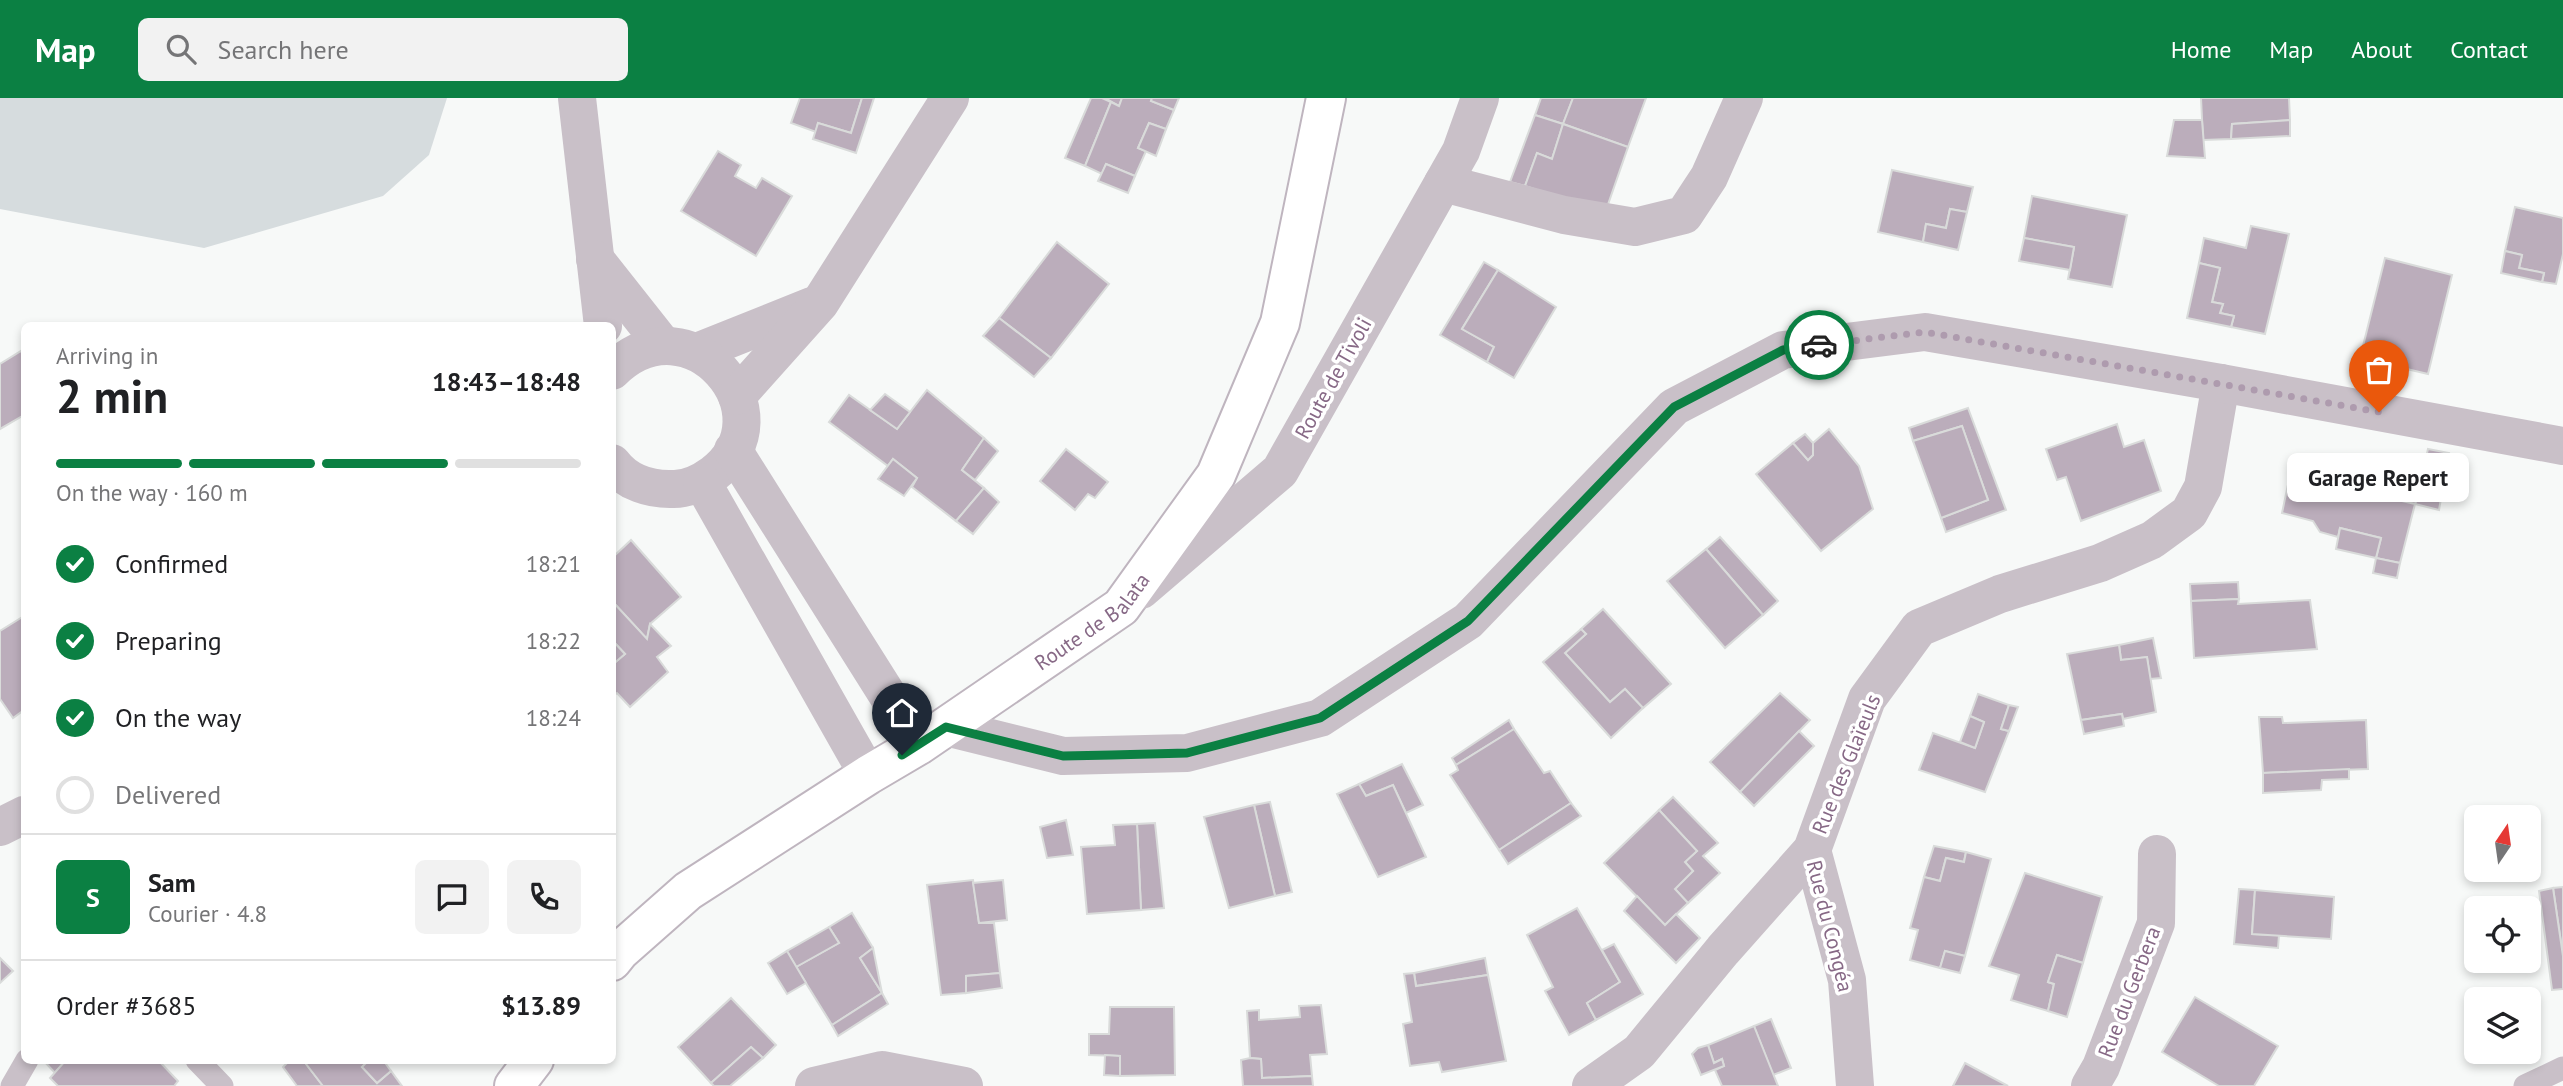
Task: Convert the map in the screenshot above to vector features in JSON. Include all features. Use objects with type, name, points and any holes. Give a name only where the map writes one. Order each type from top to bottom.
[{"type":"main road","name":"Route de Balata","points":[[616,956],[688,891],[933,736],[1121,607],[1216,475],[1280,323],[1326,98]]},
{"type":"main road","points":[[514,1086],[531,1064]]},
{"type":"street","points":[[577,98],[603,322]]},
{"type":"street","points":[[737,396],[820,303],[950,98]]},
{"type":"street","name":"Route de Tivoli","points":[[1121,607],[1280,471],[1461,151],[1480,98]]},
{"type":"street","points":[[1443,183],[1564,215],[1635,227],[1684,215],[1709,177],[1744,98]]},
{"type":"street","points":[[595,259],[680,349],[715,363],[729,378],[741,414],[739,433],[733,450],[720,468],[702,482],[681,489],[658,489],[636,483],[616,469]]},
{"type":"street","points":[[616,367],[624,359],[642,350],[680,349],[820,303]]},
{"type":"street","points":[[733,450],[933,736],[1063,756],[1187,753],[1320,718],[1468,621],[1674,407],[1783,350],[1925,332],[2563,446]]},
{"type":"street","name":"Rue des Glaïeuls","points":[[1591,1086],[1639,1052],[1723,950],[1812,850],[1867,699],[1919,628],[2000,594],[2100,563],[2152,540],[2189,513],[2203,486],[2221,383]]},
{"type":"street","points":[[702,482],[868,775]]},
{"type":"street","points":[[0,827],[21,816]]},
{"type":"street","name":"Rue du Congéa","points":[[1812,850],[1847,980],[1855,1086]]},
{"type":"street","name":"Rue du Gerbera","points":[[2090,1086],[2101,1067],[2156,923],[2157,854]]},
{"type":"street","points":[[814,1086],[882,1070],[964,1086]]},
{"type":"lane","points":[[12,1086],[25,1064]]},
{"type":"lane","points":[[201,1064],[222,1086]]},
{"type":"lane","points":[[2525,1086],[2563,1068]]},
{"type":"shaded area","points":[[0,98],[447,98],[429,155],[383,196],[204,248],[0,209]]},
{"type":"building","points":[[800,98],[862,98],[851,133],[818,123],[816,132],[791,123]]},
{"type":"building","points":[[862,98],[874,98],[856,153],[813,139],[818,123],[851,133]]},
{"type":"building","points":[[1091,98],[1102,98],[1111,102],[1085,166],[1065,158]]},
{"type":"building","points":[[1105,98],[1122,98],[1119,106]]},
{"type":"building","points":[[1122,98],[1152,98],[1151,101],[1174,110],[1166,129],[1149,123],[1138,148],[1146,151],[1135,176],[1106,164],[1102,174],[1085,166],[1111,102],[1119,106]]},
{"type":"building","points":[[1152,98],[1179,98],[1174,110],[1151,101]]},
{"type":"building","points":[[1541,98],[1573,98],[1563,124],[1535,115]]},
{"type":"building","points":[[1573,98],[1646,98],[1628,147],[1563,124]]},
{"type":"building","points":[[2201,98],[2289,98],[2290,120],[2232,124],[2231,139],[2203,140]]},
{"type":"building","points":[[1535,115],[1563,124],[1552,159],[1537,153],[1525,186],[1510,182]]},
{"type":"building","points":[[2174,120],[2202,120],[2205,158],[2167,156]]},
{"type":"building","points":[[2290,120],[2290,136],[2231,139],[2232,124]]},
{"type":"building","points":[[1149,123],[1166,129],[1156,156],[1138,148]]},
{"type":"building","points":[[1563,124],[1628,147],[1605,213],[1525,186],[1537,153],[1552,159]]},
{"type":"building","points":[[718,151],[741,165],[735,176],[756,188],[762,178],[792,196],[756,256],[681,211]]},
{"type":"building","points":[[1106,164],[1135,176],[1128,193],[1098,181]]},
{"type":"building","points":[[1892,170],[1973,187],[1967,212],[1950,209],[1946,228],[1926,224],[1923,242],[1878,232]]},
{"type":"building","points":[[2032,196],[2127,215],[2112,287],[2068,279],[2074,247],[2024,238]]},
{"type":"building","points":[[2515,207],[2563,218],[2563,254],[2556,284],[2542,282],[2544,273],[2519,268],[2522,255],[2505,251]]},
{"type":"building","points":[[1950,209],[1967,212],[1958,250],[1923,242],[1926,224],[1946,228]]},
{"type":"building","points":[[2251,226],[2289,234],[2265,334],[2231,327],[2234,316],[2220,313],[2223,304],[2212,302],[2220,268],[2199,263],[2204,238],[2246,248]]},
{"type":"building","points":[[2024,238],[2074,247],[2070,270],[2019,261]]},
{"type":"building","points":[[1057,242],[1109,284],[1051,358],[999,318]]},
{"type":"building","points":[[2505,251],[2522,255],[2519,268],[2544,273],[2542,282],[2501,273]]},
{"type":"building","points":[[2385,258],[2452,275],[2428,374],[2360,358]]},
{"type":"building","points":[[1484,262],[1498,270],[1462,329],[1494,347],[1487,362],[1440,335]]},
{"type":"building","points":[[2199,263],[2220,268],[2212,302],[2223,304],[2220,313],[2234,316],[2231,327],[2187,318]]},
{"type":"building","points":[[1498,270],[1556,307],[1514,378],[1487,362],[1494,347],[1462,329]]},
{"type":"building","points":[[999,318],[1051,358],[1034,377],[983,336]]},
{"type":"building","points":[[21,351],[21,417],[0,429],[0,364]]},
{"type":"building","points":[[927,390],[984,438],[962,470],[984,488],[956,521],[912,487],[917,478],[893,459],[888,466],[829,422],[849,395],[897,429]]},
{"type":"building","points":[[885,394],[910,412],[897,429],[870,410]]},
{"type":"building","points":[[1968,408],[2006,510],[1946,532],[1941,518],[1988,500],[1962,426],[1913,441],[1909,428]]},
{"type":"building","points":[[2117,424],[2124,447],[2144,440],[2161,491],[2081,521],[2066,477],[2057,480],[2046,449]]},
{"type":"building","points":[[1962,426],[1988,500],[1941,518],[1913,441]]},
{"type":"building","points":[[1829,429],[1859,466],[1873,509],[1821,551],[1756,474],[1793,443],[1808,460],[1813,455],[1813,443]]},
{"type":"building","points":[[1805,434],[1813,443],[1813,455],[1808,460],[1793,443]]},
{"type":"building","points":[[984,438],[998,451],[975,480],[962,470]]},
{"type":"building","points":[[1066,449],[1108,482],[1095,498],[1088,494],[1075,510],[1040,481]]},
{"type":"building","points":[[2428,449],[2449,453],[2439,510],[2415,504]]},
{"type":"building","points":[[2294,455],[2368,472],[2365,482],[2418,495],[2415,504],[2290,475]]},
{"type":"building","points":[[893,459],[917,478],[904,496],[878,479]]},
{"type":"building","points":[[2290,475],[2415,504],[2400,563],[2376,558],[2381,538],[2340,528],[2338,537],[2320,532],[2313,521],[2282,513]]},
{"type":"building","points":[[984,488],[999,502],[973,534],[956,521]]},
{"type":"building","points":[[2340,528],[2381,538],[2376,558],[2336,549]]},
{"type":"building","points":[[1720,537],[1778,601],[1763,615],[1706,549]]},
{"type":"building","points":[[631,540],[681,597],[650,624],[647,639],[616,605],[616,554]]},
{"type":"building","points":[[1706,549],[1763,615],[1725,648],[1667,581]]},
{"type":"building","points":[[2376,558],[2400,563],[2397,578],[2373,573]]},
{"type":"building","points":[[2238,582],[2239,599],[2191,601],[2190,584]]},
{"type":"building","points":[[2239,599],[2238,604],[2310,600],[2317,649],[2194,658],[2191,601]]},
{"type":"building","points":[[616,605],[647,639],[650,624],[671,646],[657,657],[668,672],[630,707],[616,694],[616,662],[625,654],[616,644]]},
{"type":"building","points":[[1603,609],[1671,684],[1643,708],[1625,689],[1610,702],[1565,653],[1586,634],[1581,629]]},
{"type":"building","points":[[21,618],[21,712],[13,718],[0,699],[0,631]]},
{"type":"building","points":[[1581,629],[1586,634],[1565,653],[1610,702],[1625,689],[1643,708],[1611,738],[1543,662]]},
{"type":"building","points":[[2153,638],[2161,678],[2150,679],[2147,657],[2121,660],[2119,645]]},
{"type":"building","points":[[616,644],[625,654],[616,662]]},
{"type":"building","points":[[2119,645],[2121,660],[2147,657],[2156,712],[2123,719],[2122,714],[2081,720],[2067,654]]},
{"type":"building","points":[[1780,693],[1810,720],[1740,792],[1710,762]]},
{"type":"building","points":[[1978,694],[2009,705],[2001,729],[2009,731],[1985,792],[1919,770],[1933,733],[1975,748],[1984,722],[1970,716]]},
{"type":"building","points":[[2009,705],[2018,707],[2009,731],[2001,729]]},
{"type":"building","points":[[2122,714],[2124,726],[2084,734],[2081,720]]},
{"type":"building","points":[[1970,716],[1984,722],[1975,748],[1960,742]]},
{"type":"building","points":[[2259,717],[2282,717],[2283,723],[2366,720],[2368,769],[2263,773]]},
{"type":"building","points":[[1509,720],[1514,729],[1456,765],[1452,758]]},
{"type":"building","points":[[1514,729],[1544,773],[1550,771],[1571,803],[1499,850],[1450,775],[1458,770],[1456,765]]},
{"type":"building","points":[[1799,731],[1814,746],[1754,806],[1740,792]]},
{"type":"building","points":[[1402,764],[1423,805],[1406,813],[1393,785],[1366,796],[1359,784]]},
{"type":"building","points":[[2349,769],[2349,779],[2322,780],[2321,790],[2263,793],[2263,773]]},
{"type":"building","points":[[1359,784],[1366,796],[1393,785],[1426,857],[1378,877],[1337,794]]},
{"type":"building","points":[[1673,797],[1718,843],[1703,856],[1720,873],[1688,903],[1675,889],[1693,871],[1685,862],[1697,851],[1659,810]]},
{"type":"building","points":[[1270,802],[1292,892],[1275,896],[1254,805]]},
{"type":"building","points":[[1571,803],[1581,816],[1508,864],[1499,850]]},
{"type":"building","points":[[1254,805],[1275,896],[1229,908],[1204,817]]},
{"type":"building","points":[[1659,810],[1697,851],[1685,862],[1693,871],[1675,889],[1688,903],[1665,925],[1604,863]]},
{"type":"building","points":[[1066,820],[1073,855],[1047,858],[1040,827]]},
{"type":"building","points":[[1155,823],[1164,908],[1141,910],[1137,824]]},
{"type":"building","points":[[1137,824],[1141,910],[1087,914],[1081,847],[1115,845],[1113,825]]},
{"type":"building","points":[[1934,846],[1966,852],[1964,862],[1946,858],[1940,881],[1924,877]]},
{"type":"building","points":[[1966,852],[1991,859],[1965,956],[1945,951],[1940,968],[1910,960],[1918,930],[1910,928],[1924,877],[1940,881],[1946,858],[1964,862]]},
{"type":"building","points":[[2025,873],[2102,897],[2083,963],[2057,955],[2048,982],[2054,984],[2048,1011],[2011,1000],[2019,975],[1989,966]]},
{"type":"building","points":[[973,880],[979,923],[994,923],[1000,973],[966,976],[966,993],[941,995],[927,885]]},
{"type":"building","points":[[1003,880],[1007,920],[979,923],[973,883]]},
{"type":"building","points":[[2563,887],[2563,956],[2553,888]]},
{"type":"building","points":[[2553,888],[2563,956],[2563,989],[2552,990],[2539,891]]},
{"type":"building","points":[[2239,889],[2255,890],[2252,934],[2279,935],[2278,948],[2234,944]]},
{"type":"building","points":[[2255,890],[2334,897],[2331,939],[2252,934]]},
{"type":"building","points":[[1637,896],[1665,925],[1676,914],[1700,938],[1676,963],[1624,911]]},
{"type":"building","points":[[1577,908],[1620,982],[1587,1003],[1596,1020],[1569,1035],[1545,991],[1553,987],[1527,935]]},
{"type":"building","points":[[852,913],[873,948],[860,958],[882,993],[832,1025],[796,967],[839,943],[829,927]]},
{"type":"building","points":[[829,927],[839,943],[796,967],[787,951]]},
{"type":"building","points":[[1614,944],[1643,994],[1596,1020],[1587,1003],[1620,982],[1602,950]]},
{"type":"building","points":[[873,948],[882,993],[860,958]]},
{"type":"building","points":[[787,951],[806,983],[787,994],[768,963]]},
{"type":"building","points":[[1945,951],[1965,956],[1960,973],[1940,968]]},
{"type":"building","points":[[2057,955],[2083,963],[2067,1017],[2048,1011],[2054,984],[2048,982]]},
{"type":"building","points":[[0,958],[13,971],[0,983]]},
{"type":"building","points":[[1485,958],[1488,975],[1416,986],[1414,973]]},
{"type":"building","points":[[1000,973],[1002,988],[966,993],[966,976]]},
{"type":"building","points":[[1414,973],[1416,986],[1488,975],[1506,1061],[1442,1072],[1439,1062],[1410,1066],[1403,1024],[1412,1022],[1404,974]]},
{"type":"building","points":[[882,993],[888,1004],[838,1036],[832,1025]]},
{"type":"building","points":[[2195,997],[2278,1046],[2254,1086],[2219,1086],[2162,1052]]},
{"type":"building","points":[[731,998],[776,1045],[763,1058],[751,1047],[711,1083],[678,1047]]},
{"type":"building","points":[[1321,1005],[1327,1054],[1310,1055],[1312,1076],[1262,1078],[1261,1059],[1250,1058],[1247,1011],[1259,1010],[1259,1020],[1300,1017],[1299,1006]]},
{"type":"building","points":[[1110,1007],[1174,1007],[1175,1075],[1120,1076],[1120,1056],[1089,1055],[1089,1034],[1109,1034]]},
{"type":"building","points":[[1771,1019],[1791,1068],[1773,1075],[1754,1026]]},
{"type":"building","points":[[1754,1026],[1778,1086],[1722,1086],[1715,1070],[1724,1066],[1722,1059],[1714,1063],[1708,1045]]},
{"type":"building","points":[[1708,1045],[1714,1063],[1722,1059],[1724,1066],[1701,1075],[1692,1054],[1698,1048]]},
{"type":"building","points":[[751,1047],[763,1058],[730,1086],[714,1086],[711,1083]]},
{"type":"building","points":[[1105,1055],[1120,1056],[1120,1076],[1104,1075]]},
{"type":"building","points":[[1261,1059],[1262,1078],[1312,1076],[1313,1086],[1243,1086],[1241,1060]]},
{"type":"building","points":[[1965,1063],[2008,1086],[1953,1086]]},
{"type":"building","points":[[47,1064],[63,1064],[55,1073]]},
{"type":"building","points":[[62,1064],[162,1064],[178,1081],[174,1086],[58,1086],[50,1078]]},
{"type":"building","points":[[286,1064],[306,1064],[323,1086],[297,1086],[283,1067]]},
{"type":"building","points":[[306,1064],[365,1064],[362,1067],[377,1083],[391,1071],[402,1086],[323,1086]]},
{"type":"building","points":[[365,1064],[386,1064],[391,1071],[377,1083],[362,1067]]},
{"type":"way so far","points":[[1819,345],[1925,332],[2379,412]]},
{"type":"place","name":"Garage Repert","points":[[2379,412]]},
{"type":"route","points":[[902,755],[946,727],[1063,756],[1112,755],[1187,753],[1320,718],[1468,621],[1674,407],[1783,350],[1819,345]]}]
